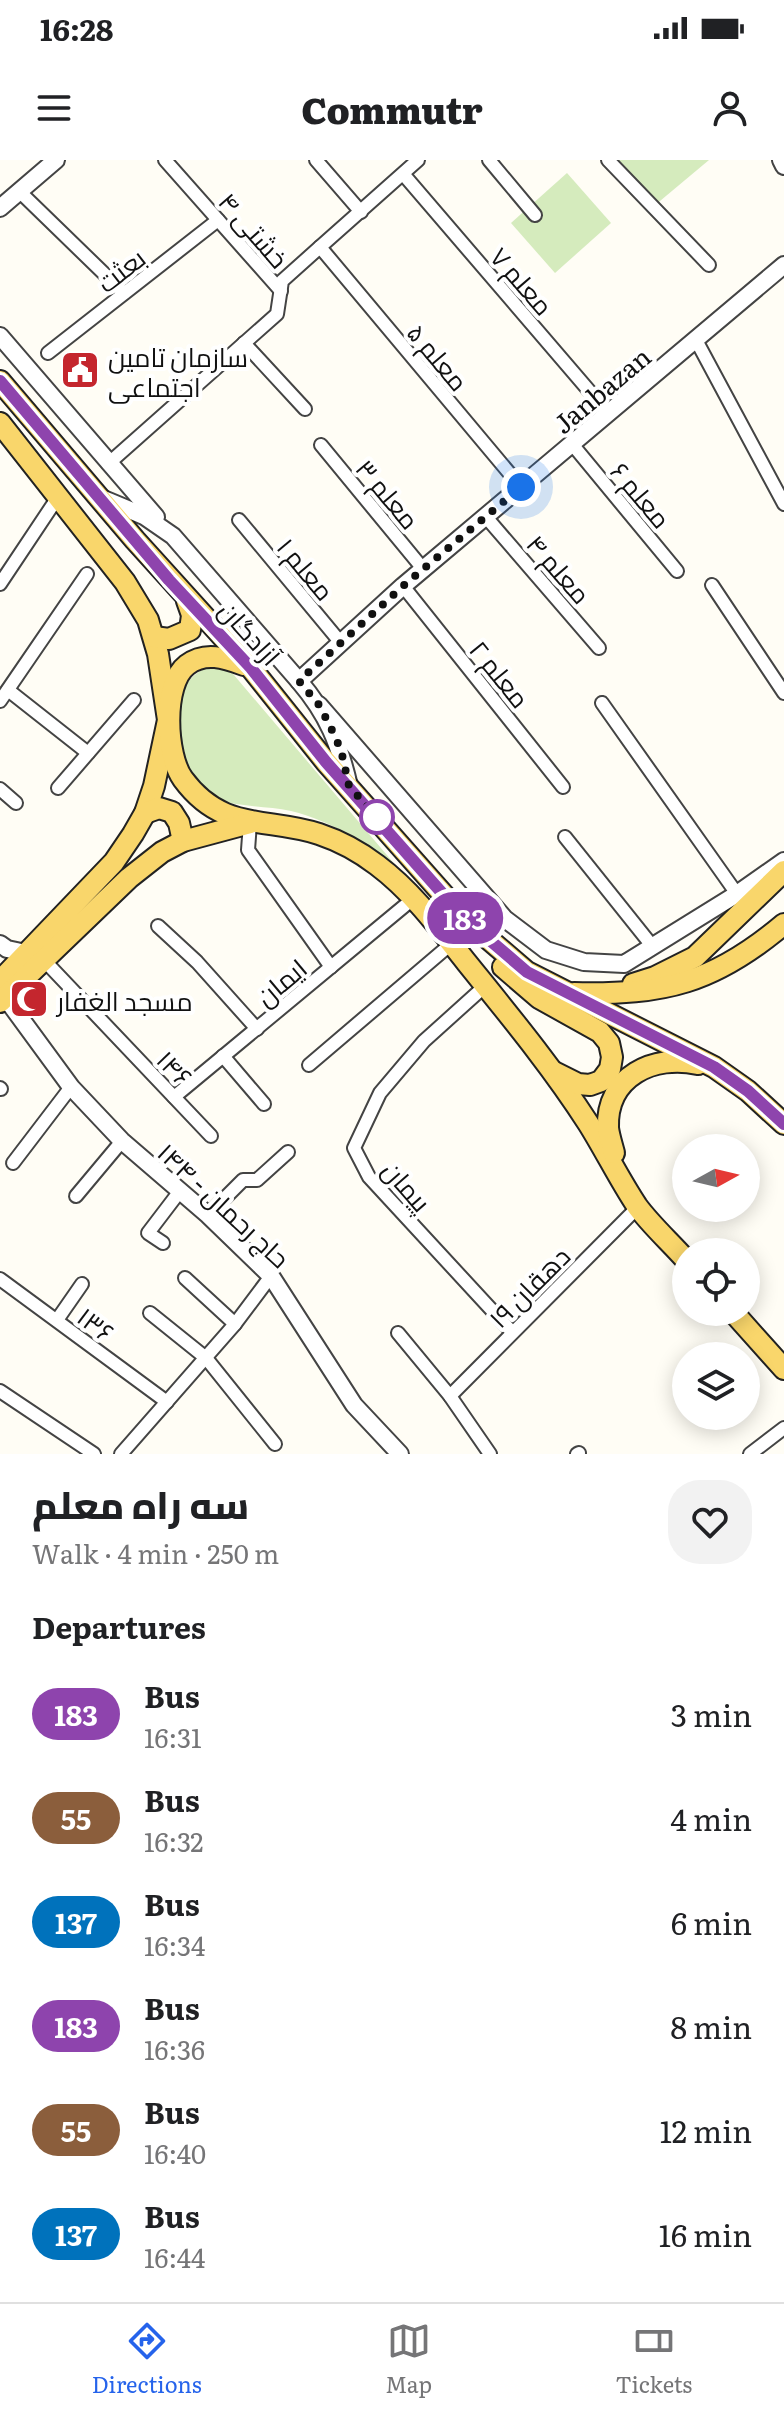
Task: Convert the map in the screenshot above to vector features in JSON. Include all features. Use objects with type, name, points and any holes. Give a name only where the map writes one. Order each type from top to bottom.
[{"type":"main road","name":"آزادگان","points":[[0,381],[187,600],[251,668],[326,762],[465,919],[527,972],[714,1067],[765,1105],[784,1124]]},
{"type":"main road","points":[[0,399],[7,401],[53,451],[66,458]]},
{"type":"main road","points":[[3,432],[125,582],[148,620],[181,778],[208,805],[250,823],[318,833],[344,844],[378,866],[414,898],[550,1070],[587,1121],[638,1207],[672,1245]]},
{"type":"main road","points":[[154,637],[169,639],[190,630],[192,615],[187,600]]},
{"type":"main road","points":[[2,993],[114,862],[145,813],[154,786],[177,678],[186,665],[218,655],[251,668]]},
{"type":"main road","points":[[145,813],[159,808],[172,812],[179,823],[183,841]]},
{"type":"main road","points":[[34,956],[162,852],[183,841],[250,823]]},
{"type":"main road","points":[[594,993],[655,977],[695,957],[784,871]]},
{"type":"main road","points":[[465,919],[491,955],[515,980],[564,1014],[600,1032],[609,1043],[612,1057],[610,1069],[601,1081],[590,1085],[578,1084],[550,1070]]},
{"type":"main road","points":[[565,992],[629,994],[659,990],[704,977],[756,947],[784,924]]},
{"type":"main road","points":[[621,1179],[608,1130],[609,1114],[624,1083],[645,1066],[661,1061],[678,1059],[714,1067]]},
{"type":"main road","points":[[746,1326],[784,1369]]},
{"type":"street","points":[[0,208],[56,160]]},
{"type":"street","name":"خشتی ۴","points":[[165,160],[281,291]]},
{"type":"street","points":[[316,160],[361,212]]},
{"type":"street","points":[[108,464],[277,314],[282,281],[322,250],[418,160]]},
{"type":"street","points":[[489,160],[535,215]]},
{"type":"street","points":[[608,160],[709,265]]},
{"type":"street","points":[[781,160],[784,166]]},
{"type":"street","name":"معلم ۷","points":[[404,175],[609,414]]},
{"type":"street","points":[[19,191],[124,293]]},
{"type":"street","name":"بعثت","points":[[48,353],[218,220]]},
{"type":"street","name":"معلم ۵","points":[[322,250],[521,487]]},
{"type":"street","name":"Janbazan","points":[[299,681],[403,586],[784,265]]},
{"type":"street","points":[[0,336],[505,919],[546,950],[584,962],[624,964],[784,861]]},
{"type":"street","points":[[696,340],[784,504]]},
{"type":"street","points":[[244,343],[305,409]]},
{"type":"street","name":"معلم ۶","points":[[572,444],[677,571]]},
{"type":"street","name":"معلم ۳","points":[[321,445],[424,570]]},
{"type":"street","points":[[0,584],[58,497]]},
{"type":"street","points":[[101,498],[144,516],[173,536]]},
{"type":"street","name":"معلم ۴","points":[[486,517],[599,648]]},
{"type":"street","name":"معلم ۱","points":[[239,520],[341,643]]},
{"type":"street","points":[[87,574],[4,695],[88,753]]},
{"type":"street","points":[[712,585],[784,693]]},
{"type":"street","name":"معلم ۲","points":[[403,586],[563,787]]},
{"type":"street","points":[[58,788],[134,700]]},
{"type":"street","points":[[602,703],[737,894]]},
{"type":"street","points":[[319,705],[341,750],[349,786]]},
{"type":"street","points":[[0,789],[16,803]]},
{"type":"street","points":[[250,823],[248,850],[331,967]]},
{"type":"street","points":[[565,837],[653,947]]},
{"type":"street","name":"ایمان","points":[[174,1097],[414,898]]},
{"type":"street","points":[[158,926],[197,962],[257,1029]]},
{"type":"street","points":[[0,944],[34,956]]},
{"type":"street","points":[[309,1065],[451,944]]},
{"type":"street","name":"۱۴۶","points":[[34,956],[211,1136]]},
{"type":"street","name":"پیمان","points":[[485,986],[424,1041],[380,1093],[354,1148],[369,1177],[512,1332]]},
{"type":"street","name":"حاج رحمان - ۱۴۴","points":[[2,993],[71,1087],[122,1141],[208,1215],[271,1276],[354,1405],[400,1454]]},
{"type":"street","points":[[223,1056],[264,1104]]},
{"type":"street","points":[[13,1163],[71,1087]]},
{"type":"street","points":[[76,1196],[122,1141]]},
{"type":"street","points":[[208,1215],[243,1180],[257,1180],[288,1152]]},
{"type":"street","points":[[163,1243],[148,1233],[180,1191]]},
{"type":"street","name":"دهقان ۱۹","points":[[450,1396],[638,1207]]},
{"type":"street","points":[[121,1454],[235,1324],[271,1276]]},
{"type":"street","points":[[185,1278],[235,1324]]},
{"type":"street","name":"۱۳۶","points":[[0,1279],[167,1402]]},
{"type":"street","points":[[57,1320],[82,1284]]},
{"type":"street","points":[[150,1313],[206,1358],[275,1444]]},
{"type":"street","points":[[398,1333],[450,1396],[490,1454]]},
{"type":"street","points":[[0,1391],[94,1454]]},
{"type":"street","points":[[750,1454],[784,1428]]},
{"type":"green space","points":[[617,160],[709,160],[654,206]]},
{"type":"green space","points":[[567,173],[611,223],[555,273],[511,223]]},
{"type":"green space","points":[[215,666],[228,668],[403,874],[365,844],[322,821],[291,811],[219,799],[205,791],[195,780],[188,767],[180,736],[182,696],[191,678]]},
{"type":"bus line","name":"183","points":[[0,381],[169,580],[251,668],[326,762],[465,919],[527,972],[714,1067],[774,1112],[784,1124]]},
{"type":"place","name":"سازمان تامین اجتماعی","points":[[80,370]]},
{"type":"place","name":"مسجد الغفار","points":[[29,999]]},
{"type":"route","points":[[377,817],[349,786],[341,750],[330,726],[319,705],[299,681],[403,586],[521,487]]}]
